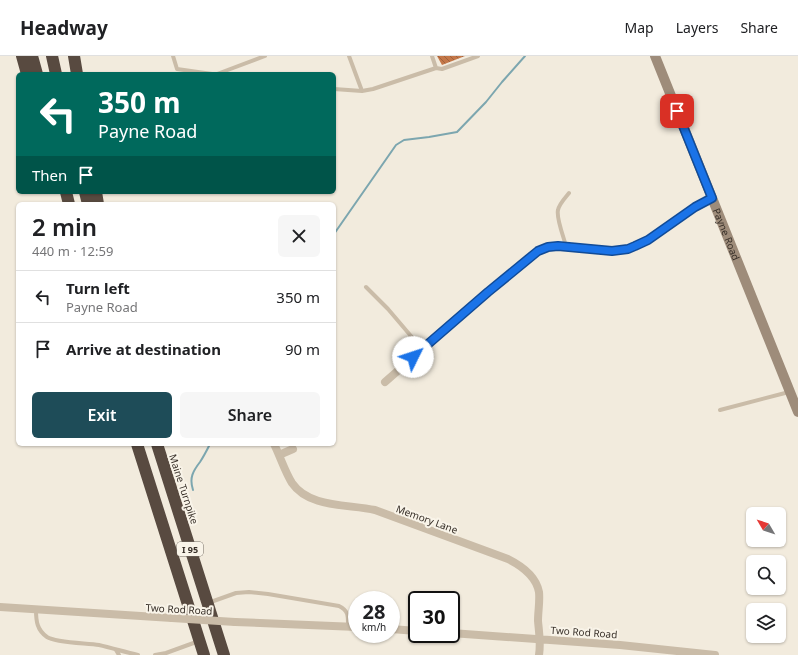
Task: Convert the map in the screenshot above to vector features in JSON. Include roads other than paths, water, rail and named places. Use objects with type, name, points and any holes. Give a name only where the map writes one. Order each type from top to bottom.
[{"type":"highway","points":[[22,56],[26,72]]},
{"type":"highway","points":[[32,56],[36,72]]},
{"type":"highway","points":[[52,56],[56,72]]},
{"type":"highway","points":[[74,56],[77,72]]},
{"type":"highway","name":"I 95","points":[[138,446],[204,655]]},
{"type":"highway","name":"Maine Turnpike","points":[[158,446],[224,655]]},
{"type":"main road","name":"Payne Road","points":[[656,56],[798,412]]},
{"type":"street","points":[[385,382],[535,253],[548,247],[558,246],[612,251],[628,249],[648,240],[695,207],[712,198]]},
{"type":"street","name":"Memory Lane","points":[[275,446],[292,483],[300,492],[311,498],[327,503],[375,510],[502,557],[522,567],[532,577],[539,592],[539,655]]},
{"type":"street","points":[[279,455],[293,449]]},
{"type":"street","name":"Two Rod Road","points":[[0,607],[234,622],[348,626]]},
{"type":"street","name":"Two Rod Road","points":[[460,634],[620,645],[715,655]]},
{"type":"lane","points":[[173,56],[177,69],[198,72]]},
{"type":"lane","points":[[222,72],[265,56]]},
{"type":"lane","points":[[349,56],[362,91]]},
{"type":"lane","points":[[432,56],[436,68]]},
{"type":"lane","points":[[336,89],[362,91],[373,89],[436,68],[442,69],[478,56]]},
{"type":"lane","points":[[566,246],[558,211],[560,205],[569,194]]},
{"type":"lane","points":[[366,287],[388,309],[422,349]]},
{"type":"lane","points":[[720,410],[790,392]]},
{"type":"lane","points":[[208,603],[236,593],[249,592],[268,594],[339,606],[347,613],[348,626]]},
{"type":"lane","points":[[36,610],[38,624],[48,638],[98,645],[138,655]]},
{"type":"lane","points":[[155,655],[200,641]]},
{"type":"lane","points":[[116,650],[119,655]]},
{"type":"waterway","points":[[336,231],[396,145],[404,140],[457,132],[486,102],[525,56]]},
{"type":"waterway","points":[[193,490],[191,482],[192,475],[209,446]]}]
